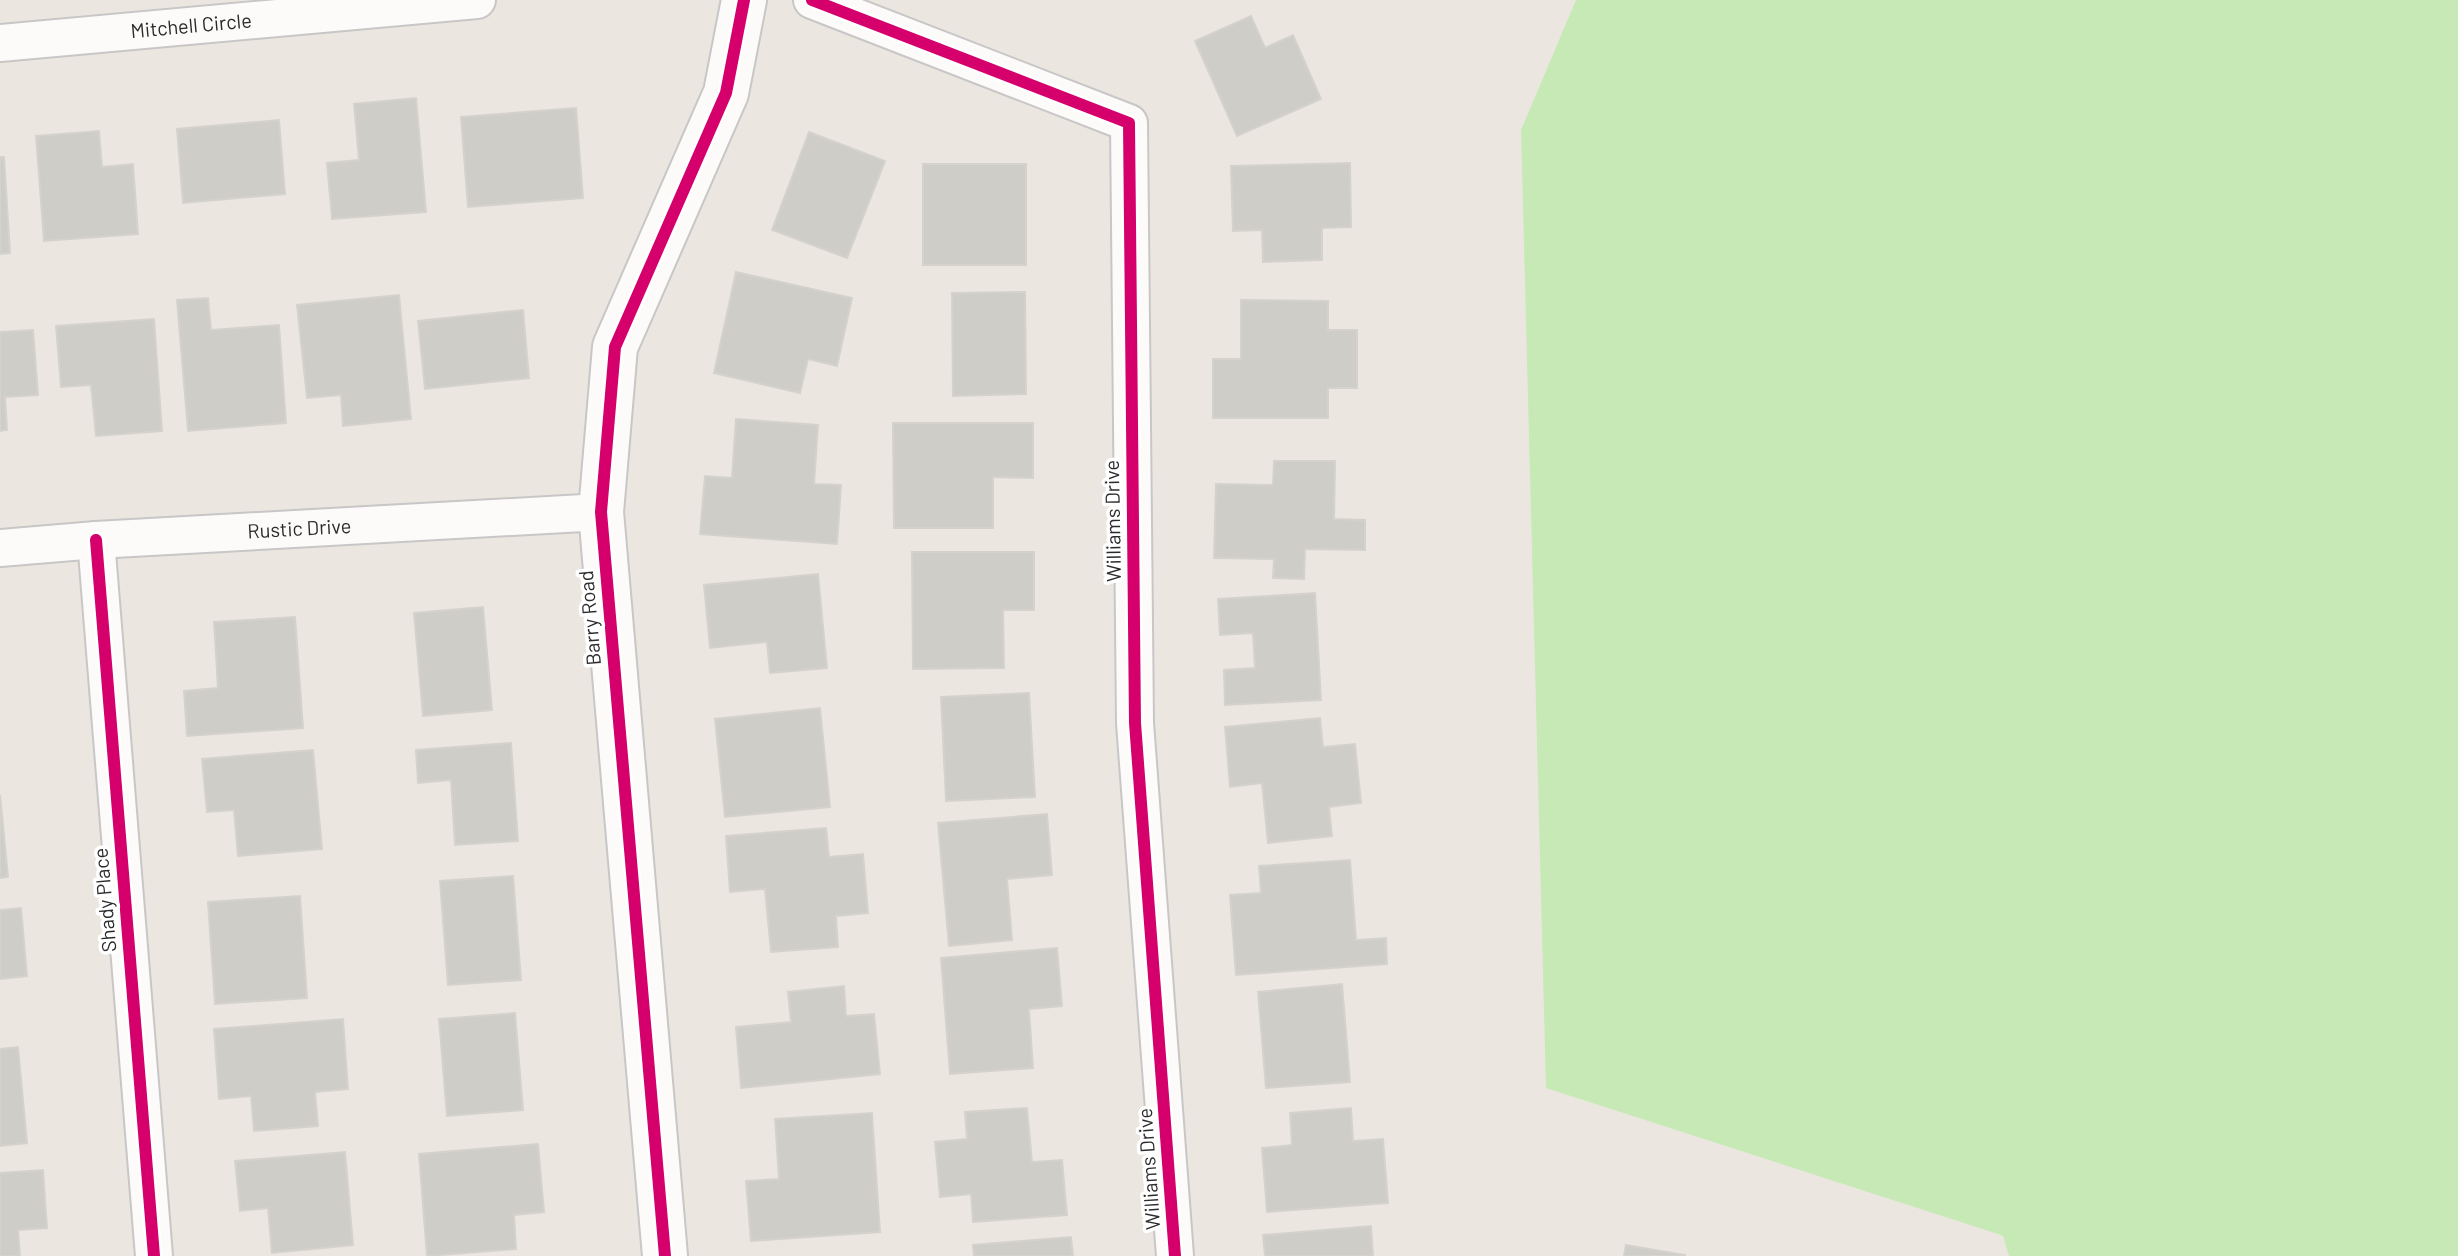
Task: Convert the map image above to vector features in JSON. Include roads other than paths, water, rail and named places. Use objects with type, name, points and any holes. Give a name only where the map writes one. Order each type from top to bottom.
[{"type":"street","name":"Mitchell Circle","points":[[0,43],[477,0]]},
{"type":"street","name":"Barry Road","points":[[665,1256],[601,512],[615,347],[726,93],[744,0]]},
{"type":"street","name":"Williams Drive","points":[[812,0],[1129,123],[1135,723],[1175,1256]]},
{"type":"street","name":"Rustic Drive","points":[[0,548],[601,512]]},
{"type":"street","name":"Shady Place","points":[[96,540],[154,1256]]}]
